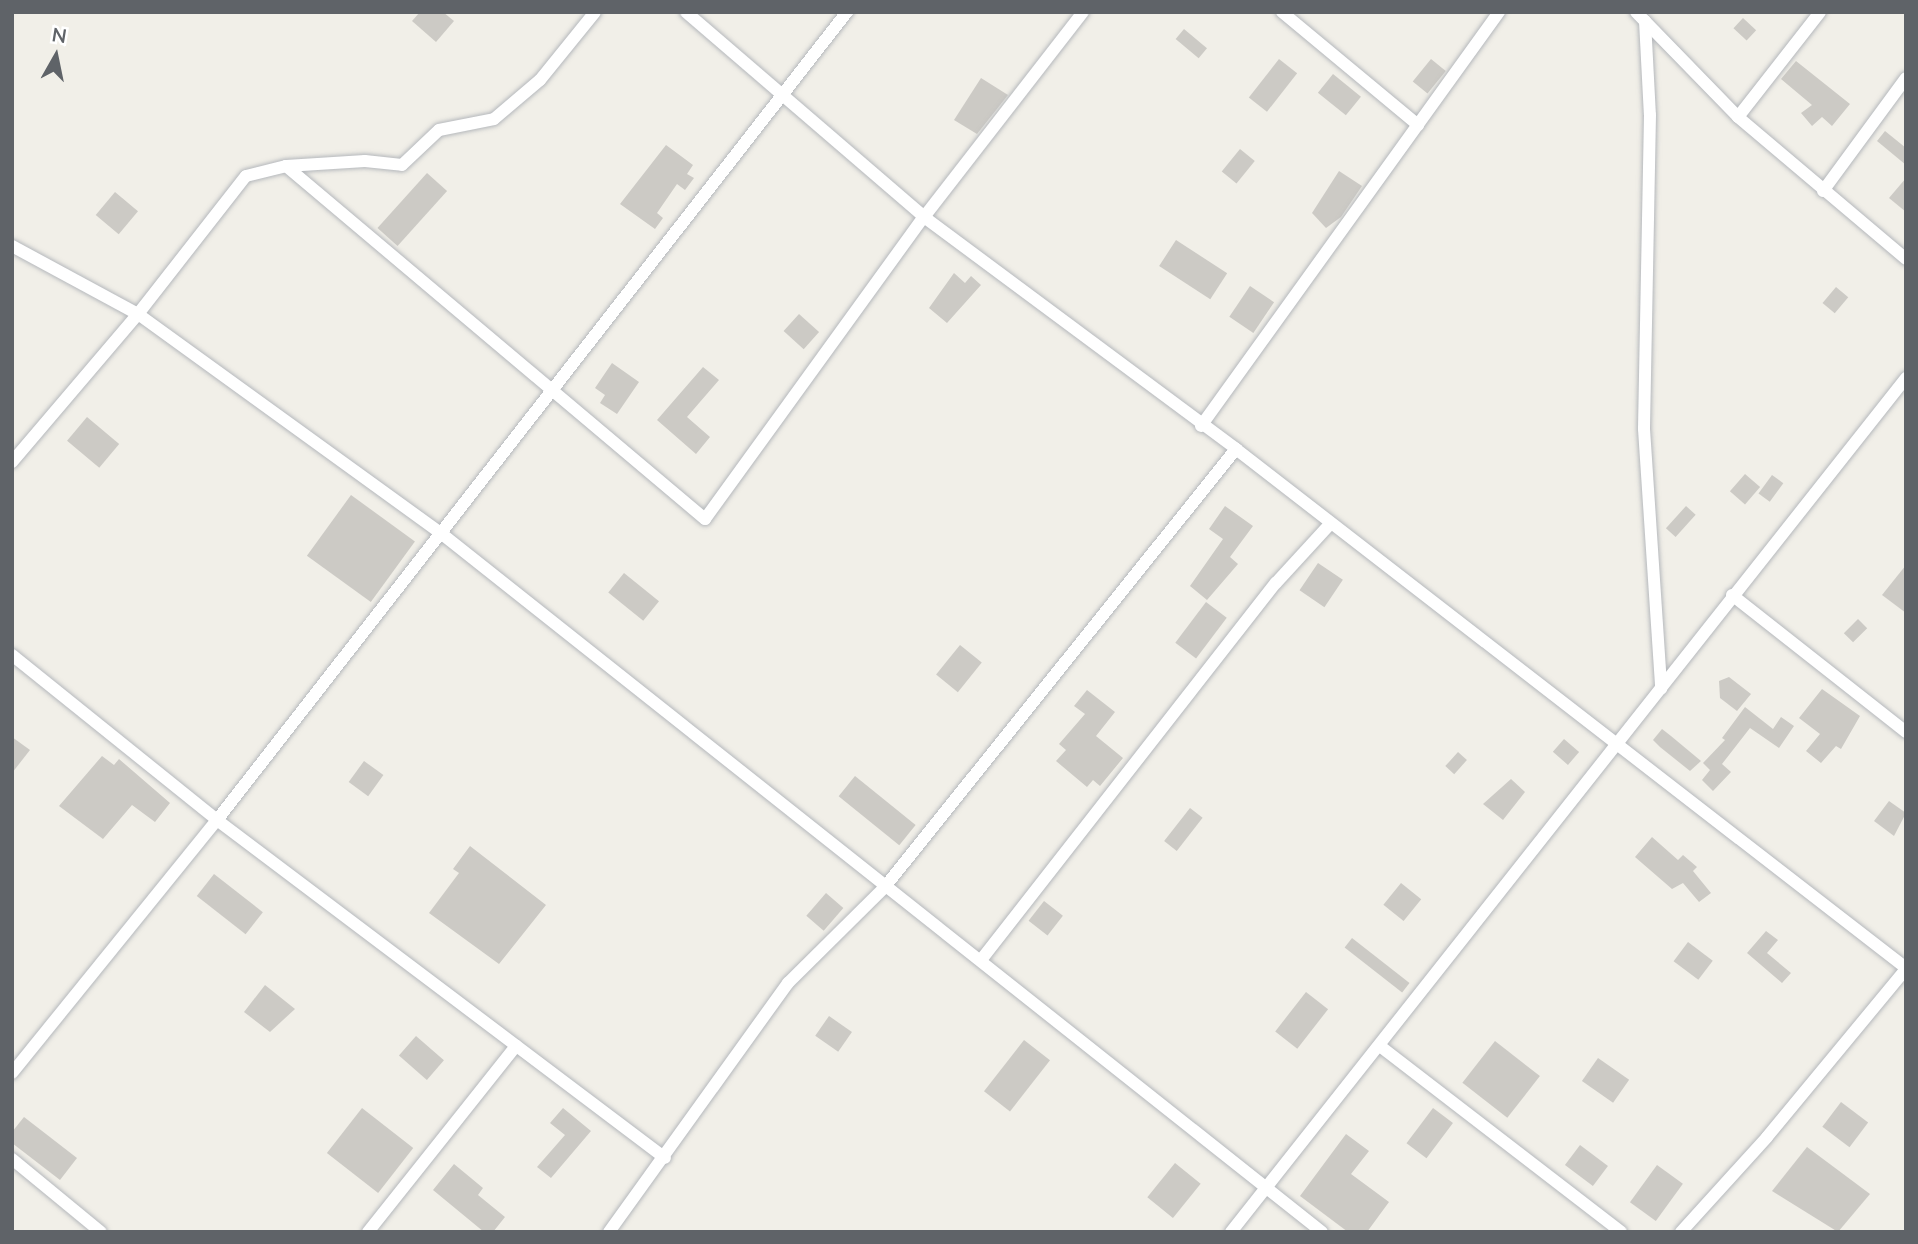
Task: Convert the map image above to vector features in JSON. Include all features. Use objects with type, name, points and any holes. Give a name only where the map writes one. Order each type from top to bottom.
[{"type":"street","points":[[12,462],[138,314],[246,176],[286,166],[365,161],[402,165],[439,130],[494,119],[540,80],[595,12]]},
{"type":"street","points":[[685,12],[924,217],[1201,426],[1236,449],[1906,969],[1767,1136],[1681,1232]]},
{"type":"street","points":[[12,1073],[217,820],[442,534],[550,390],[846,12]]},
{"type":"street","points":[[286,166],[705,519],[924,217],[1083,12]]},
{"type":"street","points":[[1282,12],[1418,125]]},
{"type":"street","points":[[1201,426],[1499,12]]},
{"type":"street","points":[[1738,117],[1820,12]]},
{"type":"street","points":[[1640,17],[1738,117],[1906,259]]},
{"type":"street","points":[[1640,17],[1650,115],[1644,429],[1661,688]]},
{"type":"street","points":[[1823,191],[1906,78]]},
{"type":"street","points":[[12,246],[138,314],[442,534],[884,888],[981,960],[1322,1232]]},
{"type":"street","points":[[1231,1232],[1381,1047],[1732,595],[1906,377]]},
{"type":"street","points":[[609,1232],[665,1158],[788,983],[884,888],[1236,449]]},
{"type":"street","points":[[981,960],[1276,583],[1331,523]]},
{"type":"street","points":[[1732,595],[1906,732]]},
{"type":"street","points":[[12,655],[217,820],[665,1158]]},
{"type":"street","points":[[368,1232],[516,1046]]},
{"type":"street","points":[[1381,1047],[1621,1232]]},
{"type":"street","points":[[12,1158],[102,1232]]},
{"type":"building","points":[[420,12],[443,12],[454,21],[436,42],[412,21]]},
{"type":"building","points":[[1743,18],[1756,30],[1747,41],[1733,28]]},
{"type":"building","points":[[1184,29],[1207,48],[1199,58],[1176,39]]},
{"type":"building","points":[[1279,59],[1297,73],[1267,112],[1249,98]]},
{"type":"building","points":[[1431,59],[1446,71],[1428,93],[1413,82]]},
{"type":"building","points":[[1796,61],[1850,104],[1832,126],[1822,117],[1812,126],[1801,113],[1812,105],[1781,79]]},
{"type":"building","points":[[1333,74],[1361,97],[1346,115],[1318,93]]},
{"type":"building","points":[[981,78],[1008,95],[977,134],[954,120]]},
{"type":"building","points":[[1885,131],[1906,148],[1906,165],[1877,141]]},
{"type":"building","points":[[666,145],[693,165],[687,174],[694,178],[685,190],[677,184],[657,213],[663,218],[655,229],[620,204]]},
{"type":"building","points":[[1240,149],[1255,161],[1237,183],[1222,172]]},
{"type":"building","points":[[1339,171],[1362,186],[1341,217],[1326,228],[1312,213]]},
{"type":"building","points":[[427,173],[447,191],[398,246],[377,228]]},
{"type":"building","points":[[1906,178],[1906,212],[1889,198]]},
{"type":"building","points":[[115,192],[138,211],[119,234],[96,215]]},
{"type":"building","points":[[1176,240],[1227,273],[1210,299],[1159,266]]},
{"type":"building","points":[[954,273],[965,283],[971,276],[981,285],[947,323],[929,308]]},
{"type":"building","points":[[1250,286],[1274,302],[1253,333],[1229,317]]},
{"type":"building","points":[[1836,287],[1848,297],[1835,313],[1823,303]]},
{"type":"building","points":[[799,314],[819,332],[804,349],[784,331]]},
{"type":"building","points":[[612,363],[639,382],[617,414],[600,403],[605,395],[595,388]]},
{"type":"building","points":[[703,367],[719,380],[687,417],[710,437],[696,454],[657,420]]},
{"type":"building","points":[[87,417],[119,444],[99,468],[67,441]]},
{"type":"building","points":[[1745,474],[1760,487],[1745,504],[1730,491]]},
{"type":"building","points":[[1772,475],[1783,483],[1770,502],[1758,494]]},
{"type":"building","points":[[351,495],[415,541],[371,602],[307,556]]},
{"type":"building","points":[[1225,506],[1253,526],[1230,557],[1238,564],[1207,600],[1190,586],[1223,539],[1209,529]]},
{"type":"building","points":[[1686,506],[1696,515],[1676,537],[1666,528]]},
{"type":"building","points":[[1318,563],[1343,580],[1324,607],[1300,590]]},
{"type":"building","points":[[1906,565],[1906,613],[1882,595]]},
{"type":"building","points":[[624,573],[659,601],[643,621],[608,592]]},
{"type":"building","points":[[1206,602],[1227,618],[1196,658],[1175,643]]},
{"type":"building","points":[[1858,619],[1867,628],[1853,642],[1844,633]]},
{"type":"building","points":[[960,645],[982,663],[958,692],[936,675]]},
{"type":"building","points":[[1729,677],[1751,694],[1737,711],[1720,698],[1719,681]]},
{"type":"building","points":[[1822,689],[1860,716],[1841,749],[1836,746],[1821,763],[1806,751],[1820,734],[1799,718]]},
{"type":"building","points":[[1087,690],[1115,712],[1096,736],[1123,758],[1100,786],[1093,780],[1087,787],[1056,761],[1066,750],[1059,744],[1085,714],[1074,706]]},
{"type":"building","points":[[1745,707],[1773,729],[1781,717],[1794,726],[1779,748],[1750,728],[1722,764],[1731,772],[1713,791],[1702,780],[1710,770],[1703,763],[1725,740],[1722,738]]},
{"type":"building","points":[[1662,729],[1701,761],[1690,771],[1653,740]]},
{"type":"building","points":[[12,737],[30,750],[12,773]]},
{"type":"building","points":[[1564,739],[1579,752],[1568,765],[1553,752]]},
{"type":"building","points":[[1458,752],[1467,760],[1454,774],[1445,766]]},
{"type":"building","points":[[102,756],[114,765],[119,759],[170,803],[155,822],[132,805],[103,839],[59,806]]},
{"type":"building","points":[[364,761],[383,775],[368,796],[349,782]]},
{"type":"building","points":[[855,776],[916,825],[899,845],[839,796]]},
{"type":"building","points":[[1511,779],[1525,792],[1503,820],[1483,804]]},
{"type":"building","points":[[1889,801],[1906,813],[1894,836],[1874,821]]},
{"type":"building","points":[[1190,808],[1203,818],[1177,851],[1164,841]]},
{"type":"building","points":[[1652,837],[1678,860],[1683,855],[1697,867],[1693,871],[1711,893],[1699,902],[1683,883],[1672,889],[1635,857]]},
{"type":"building","points":[[470,846],[546,905],[499,964],[429,913],[459,873],[453,869]]},
{"type":"building","points":[[214,874],[263,912],[246,934],[197,896]]},
{"type":"building","points":[[1401,883],[1421,899],[1404,921],[1383,905]]},
{"type":"building","points":[[826,893],[843,908],[824,931],[806,916]]},
{"type":"building","points":[[1044,901],[1063,916],[1048,935],[1029,921]]},
{"type":"building","points":[[1766,931],[1778,940],[1767,953],[1791,973],[1782,983],[1747,953]]},
{"type":"building","points":[[1352,938],[1410,983],[1402,992],[1345,947]]},
{"type":"building","points":[[1688,942],[1713,961],[1698,980],[1674,961]]},
{"type":"building","points":[[265,985],[295,1009],[270,1032],[244,1012]]},
{"type":"building","points":[[1306,992],[1328,1009],[1297,1049],[1275,1031]]},
{"type":"building","points":[[829,1016],[852,1032],[838,1052],[815,1036]]},
{"type":"building","points":[[416,1036],[444,1060],[427,1080],[399,1056]]},
{"type":"building","points":[[1024,1040],[1050,1060],[1010,1112],[984,1091]]},
{"type":"building","points":[[1495,1041],[1540,1076],[1507,1118],[1462,1083]]},
{"type":"building","points":[[1598,1058],[1629,1080],[1613,1103],[1582,1081]]},
{"type":"building","points":[[1841,1102],[1868,1122],[1849,1147],[1822,1127]]},
{"type":"building","points":[[362,1108],[413,1148],[378,1193],[327,1153]]},
{"type":"building","points":[[563,1108],[591,1131],[551,1178],[537,1167],[565,1135],[550,1123]]},
{"type":"building","points":[[1433,1108],[1453,1123],[1426,1158],[1407,1143]]},
{"type":"building","points":[[24,1117],[77,1158],[60,1180],[12,1143],[12,1132]]},
{"type":"building","points":[[1346,1134],[1369,1151],[1351,1174],[1389,1202],[1367,1232],[1348,1232],[1300,1196]]},
{"type":"building","points":[[1580,1145],[1608,1166],[1593,1186],[1565,1165]]},
{"type":"building","points":[[1807,1147],[1870,1194],[1838,1232],[1772,1191]]},
{"type":"building","points":[[1175,1163],[1201,1184],[1173,1218],[1147,1197]]},
{"type":"building","points":[[454,1164],[483,1188],[478,1195],[505,1217],[493,1232],[484,1232],[433,1190]]},
{"type":"building","points":[[1657,1165],[1683,1184],[1656,1221],[1630,1202]]}]
